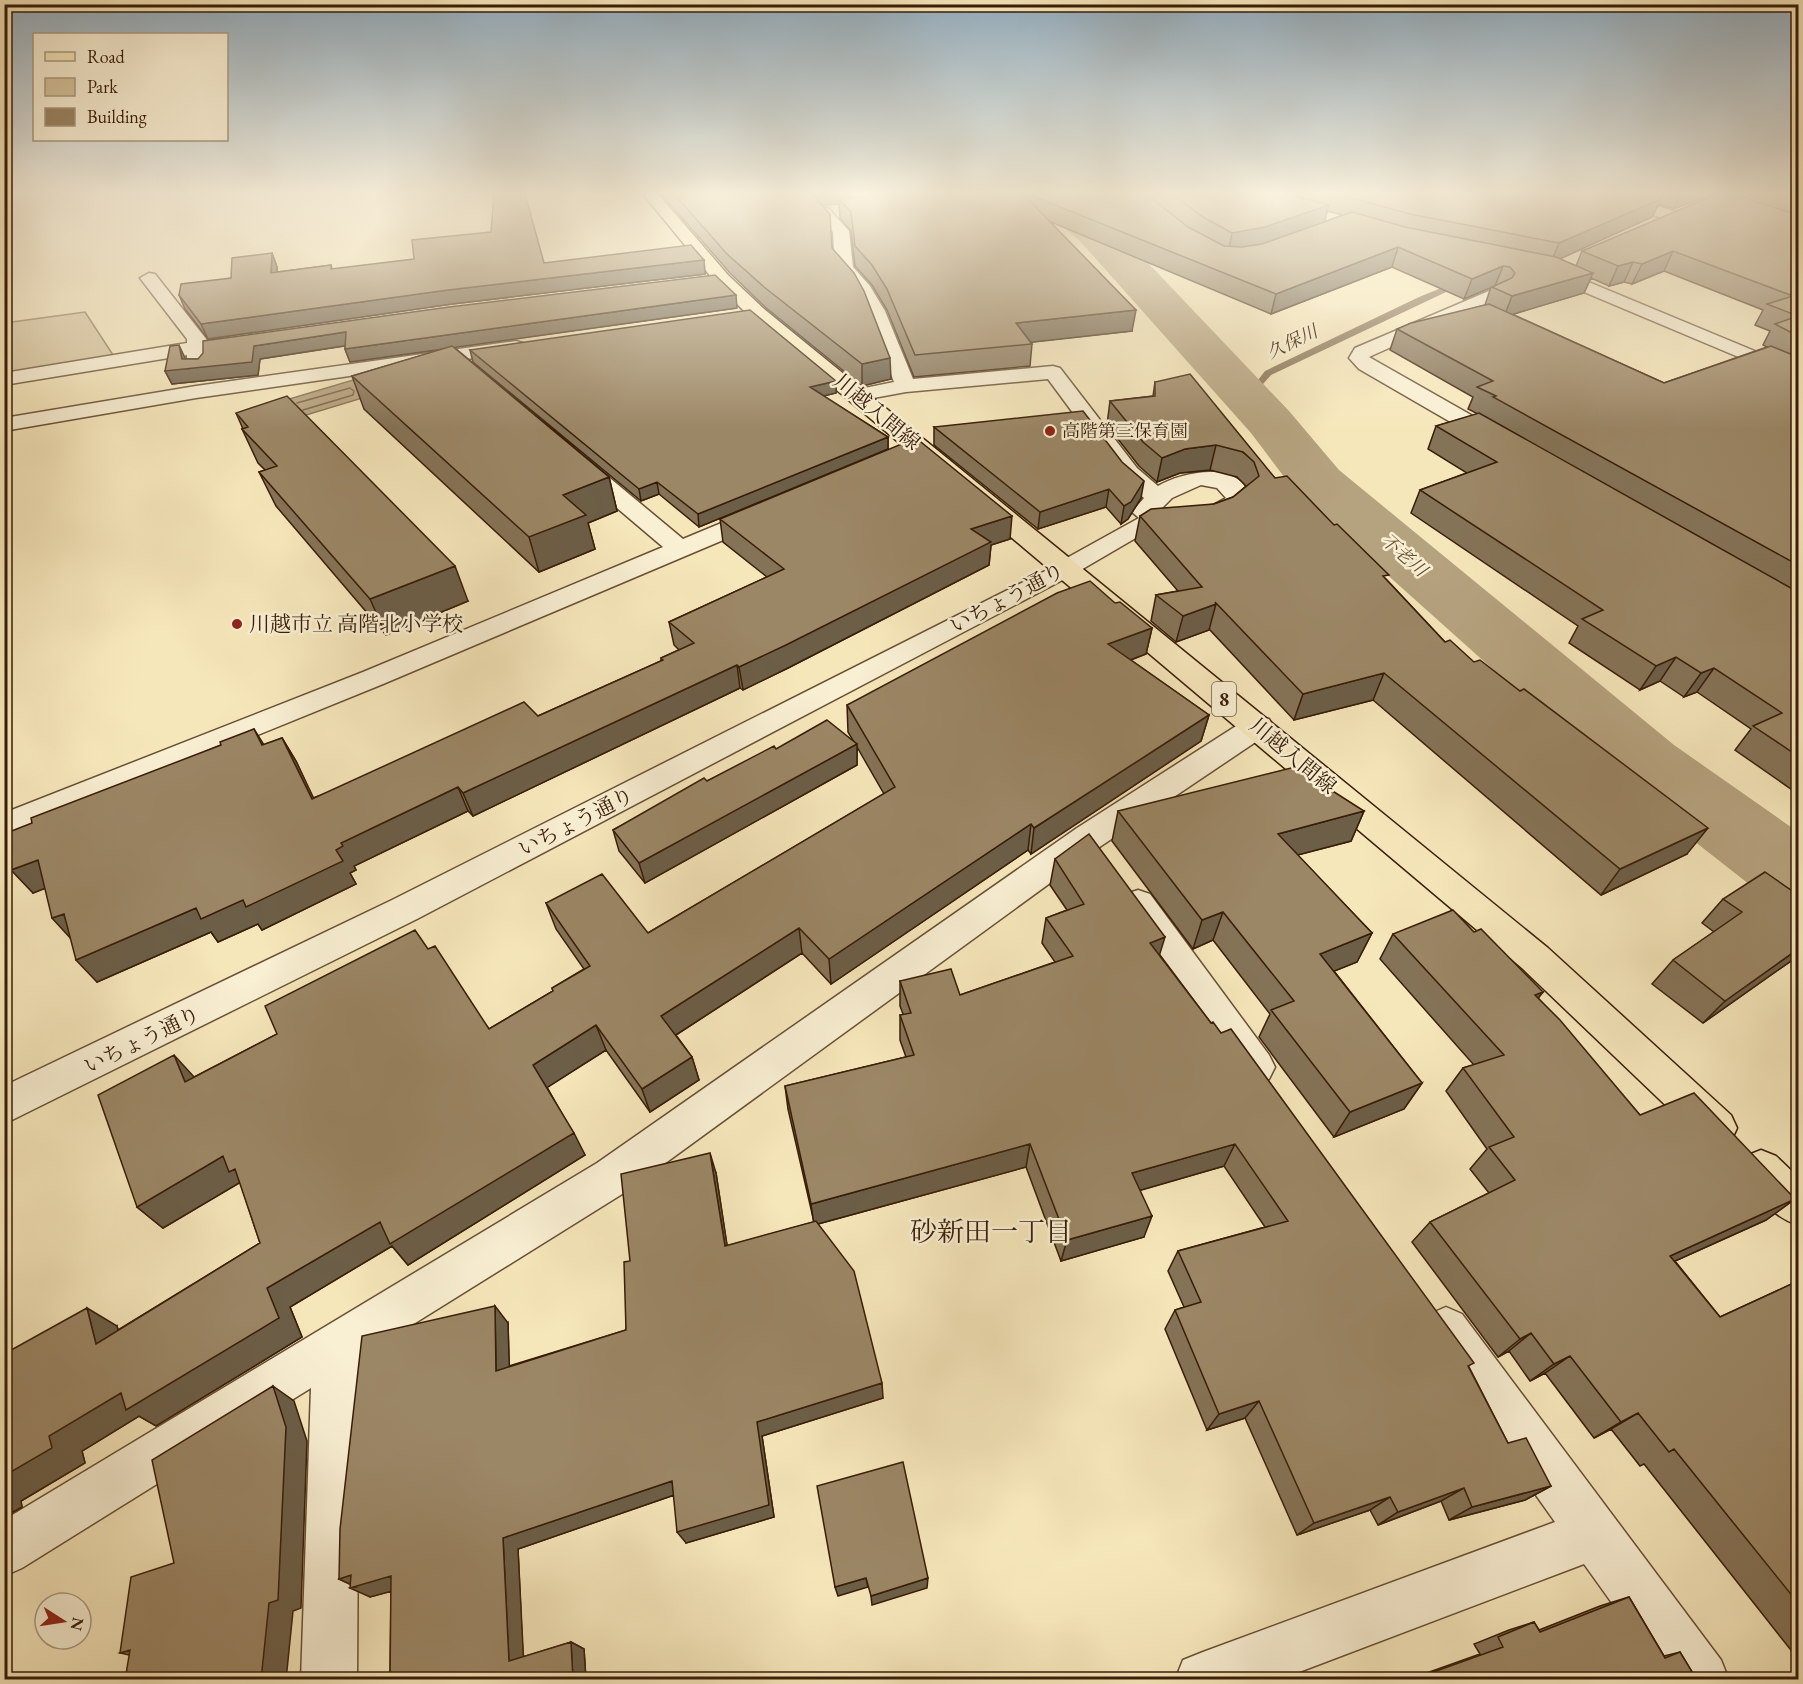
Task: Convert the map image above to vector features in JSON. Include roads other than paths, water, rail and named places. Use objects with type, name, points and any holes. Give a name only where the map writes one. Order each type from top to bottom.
[{"type":"main road","name":"川越入間線","points":[[706,273],[746,315],[857,395],[1535,958],[1798,1205]]},
{"type":"street","points":[[848,273],[864,290],[876,311],[906,386]]},
{"type":"street","points":[[1552,273],[1798,376]]},
{"type":"street","points":[[149,278],[197,339],[196,392]]},
{"type":"street","points":[[1496,293],[1362,352],[1359,358],[1366,365],[1523,454]]},
{"type":"street","points":[[4,379],[198,346],[268,337]]},
{"type":"street","points":[[4,425],[196,392],[534,344]]},
{"type":"street","points":[[452,356],[471,373]]},
{"type":"street","points":[[857,395],[906,386],[1053,372],[1129,473],[1156,496],[1144,512],[1141,525]]},
{"type":"street","points":[[887,460],[920,447]]},
{"type":"street","points":[[566,453],[681,550]]},
{"type":"street","name":"いちょう通り","points":[[4,1106],[188,1018],[539,841],[1065,569],[1141,525],[1199,522],[1217,515],[1238,500],[1237,492],[1229,484],[1208,477],[1186,480],[1156,496]]},
{"type":"street","points":[[4,826],[373,678],[790,503]]},
{"type":"street","points":[[4,1550],[612,1177],[1105,859],[1258,726]]},
{"type":"street","points":[[1105,859],[1278,1098]]},
{"type":"street","points":[[1425,1302],[1701,1680]]},
{"type":"street","points":[[329,1680],[336,1346]]},
{"type":"street","points":[[1203,1680],[1594,1534]]},
{"type":"water","points":[[353,380],[369,396],[257,430],[242,413]]},
{"type":"waterway","name":"不老川","points":[[1132,273],[1270,422],[1318,482],[1647,764],[1798,876]]},
{"type":"waterway","name":"久保川","points":[[1270,422],[1259,384],[1268,373],[1422,299],[1459,284]]},
{"type":"place","name":"高階第三保育園","points":[[1050,431]]},
{"type":"place","name":"川越市立 高階北小学校","points":[[237,624]]},
{"type":"district","name":"砂新田一丁目","points":[[991,1232]]}]
